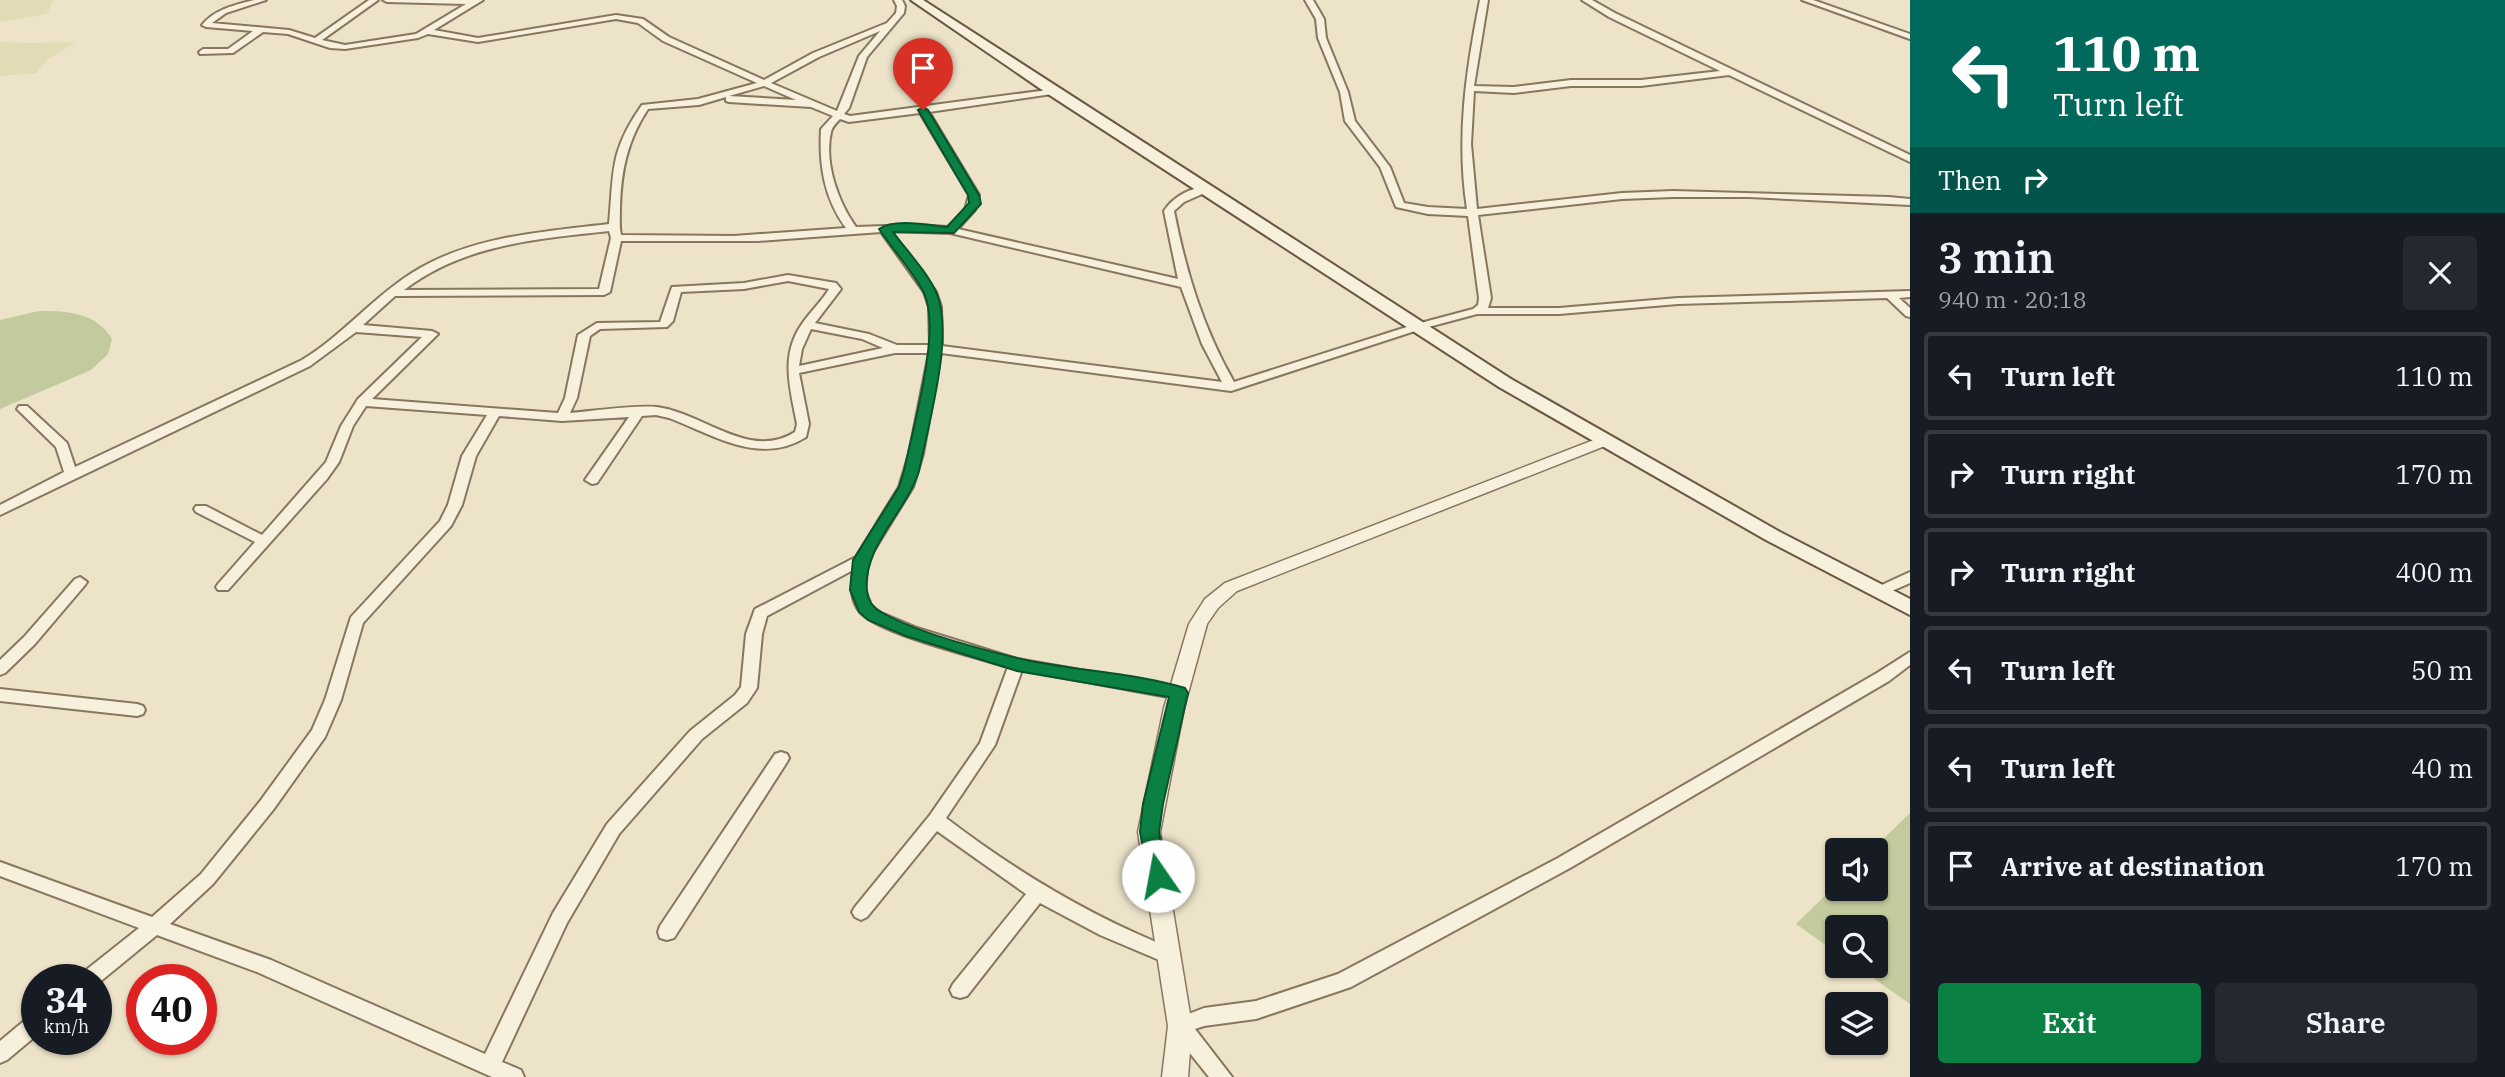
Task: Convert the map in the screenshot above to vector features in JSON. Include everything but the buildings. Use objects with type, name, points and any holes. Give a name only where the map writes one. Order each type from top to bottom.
[{"type":"main road","points":[[916,0],[1417,327],[1604,441],[1910,608]]},
{"type":"street","points":[[262,0],[219,14],[208,20],[206,25],[300,34],[333,46],[345,47],[418,36],[478,1]]},
{"type":"street","points":[[318,40],[374,0]]},
{"type":"street","points":[[387,0],[478,1]]},
{"type":"street","points":[[853,230],[836,205],[827,174],[826,129],[844,108],[863,56],[900,13],[898,0]]},
{"type":"street","points":[[1309,0],[1320,19],[1322,37],[1344,92],[1350,121],[1385,167],[1396,200],[1408,207],[1443,214],[1474,213],[1622,196],[1685,194],[1910,202]]},
{"type":"street","points":[[1477,311],[1483,306],[1485,298],[1469,192],[1467,146],[1469,88],[1484,0]]},
{"type":"street","points":[[1586,0],[1910,159]]},
{"type":"street","points":[[1806,0],[1910,37]]},
{"type":"street","points":[[427,31],[478,40],[624,16],[639,21],[666,39],[762,84],[837,116],[862,119],[1052,91]]},
{"type":"street","points":[[720,98],[762,84],[816,55],[888,25]]},
{"type":"street","points":[[203,52],[230,51],[262,29]]},
{"type":"street","points":[[1469,88],[1514,90],[1571,83],[1650,83],[1730,72]]},
{"type":"street","points":[[392,293],[604,292],[615,233],[617,167],[623,154],[625,139],[645,107],[720,98],[812,104]]},
{"type":"street","points":[[923,110],[974,195],[975,204],[950,230]]},
{"type":"street","points":[[1205,189],[1182,197],[1169,211],[1184,284],[1198,327],[1231,387]]},
{"type":"street","points":[[884,229],[930,292],[935,307],[936,349],[916,454],[906,487],[862,560],[858,590],[865,608],[874,616],[912,632],[1017,664],[1179,693]]},
{"type":"street","points":[[0,511],[71,474],[318,356],[392,293],[433,266],[470,250],[536,237],[615,233],[764,238],[853,230],[950,230],[1184,284]]},
{"type":"street","points":[[362,402],[562,417],[638,412],[671,413],[755,445],[770,448],[783,446],[801,434],[803,424],[792,355],[807,325],[835,289],[832,285],[788,278],[744,286],[676,289],[667,321],[663,325],[597,326],[584,335],[571,398],[562,417]]},
{"type":"street","points":[[793,372],[895,349],[936,349],[1231,387],[1417,327],[1477,311],[1559,312],[1678,301],[1910,294]]},
{"type":"street","points":[[1889,295],[1910,314]]},
{"type":"street","points":[[807,325],[865,336],[895,349]]},
{"type":"street","points":[[223,587],[265,542],[332,461],[347,426],[362,402],[432,334],[354,328]]},
{"type":"street","points":[[23,409],[62,446],[71,474]]},
{"type":"street","points":[[592,480],[638,412]]},
{"type":"street","points":[[108,964],[156,925],[221,863],[302,760],[319,733],[333,700],[356,621],[446,523],[456,505],[469,456],[495,414]]},
{"type":"street","points":[[1175,1077],[1180,1026],[1149,832],[1179,693],[1198,624],[1212,601],[1231,587],[1604,441]]},
{"type":"street","points":[[201,509],[265,542]]},
{"type":"street","points":[[491,1065],[559,918],[613,829],[696,735],[741,699],[750,688],[754,634],[760,613],[862,560]]},
{"type":"street","points":[[1878,592],[1910,577]]},
{"type":"street","points":[[0,669],[29,641],[80,582]]},
{"type":"street","points":[[1180,1026],[1205,1017],[1256,1010],[1344,981],[1564,863],[1883,677],[1910,657]]},
{"type":"street","points":[[861,912],[936,820],[987,746],[1017,664]]},
{"type":"street","points":[[0,695],[137,710]]},
{"type":"street","points":[[667,932],[781,758]]},
{"type":"street","points":[[936,820],[1037,894],[1094,925],[1171,957]]},
{"type":"street","points":[[0,869],[264,966],[514,1077]]},
{"type":"street","points":[[960,990],[1037,894]]},
{"type":"street","points":[[1180,1026],[1222,1077]]},
{"type":"street","points":[[0,1054],[21,1036]]},
{"type":"shaded area","points":[[0,0],[53,0],[47,14],[0,22]]},
{"type":"shaded area","points":[[0,42],[75,42],[47,60],[36,73],[0,76]]},
{"type":"green space","points":[[39,311],[80,315],[98,323],[112,339],[108,354],[91,370],[0,409],[0,320]]},
{"type":"green space","points":[[1910,813],[1910,1004],[1873,978],[1888,978],[1888,915],[1825,915],[1825,945],[1796,924],[1825,896],[1825,901],[1888,901],[1888,838],[1884,838]]},
{"type":"route","points":[[923,110],[974,195],[975,204],[950,230],[884,229],[930,292],[935,307],[936,349],[911,471],[906,487],[862,560],[858,590],[861,600],[874,616],[912,632],[1017,664],[1179,693],[1149,832],[1158,876]]}]
